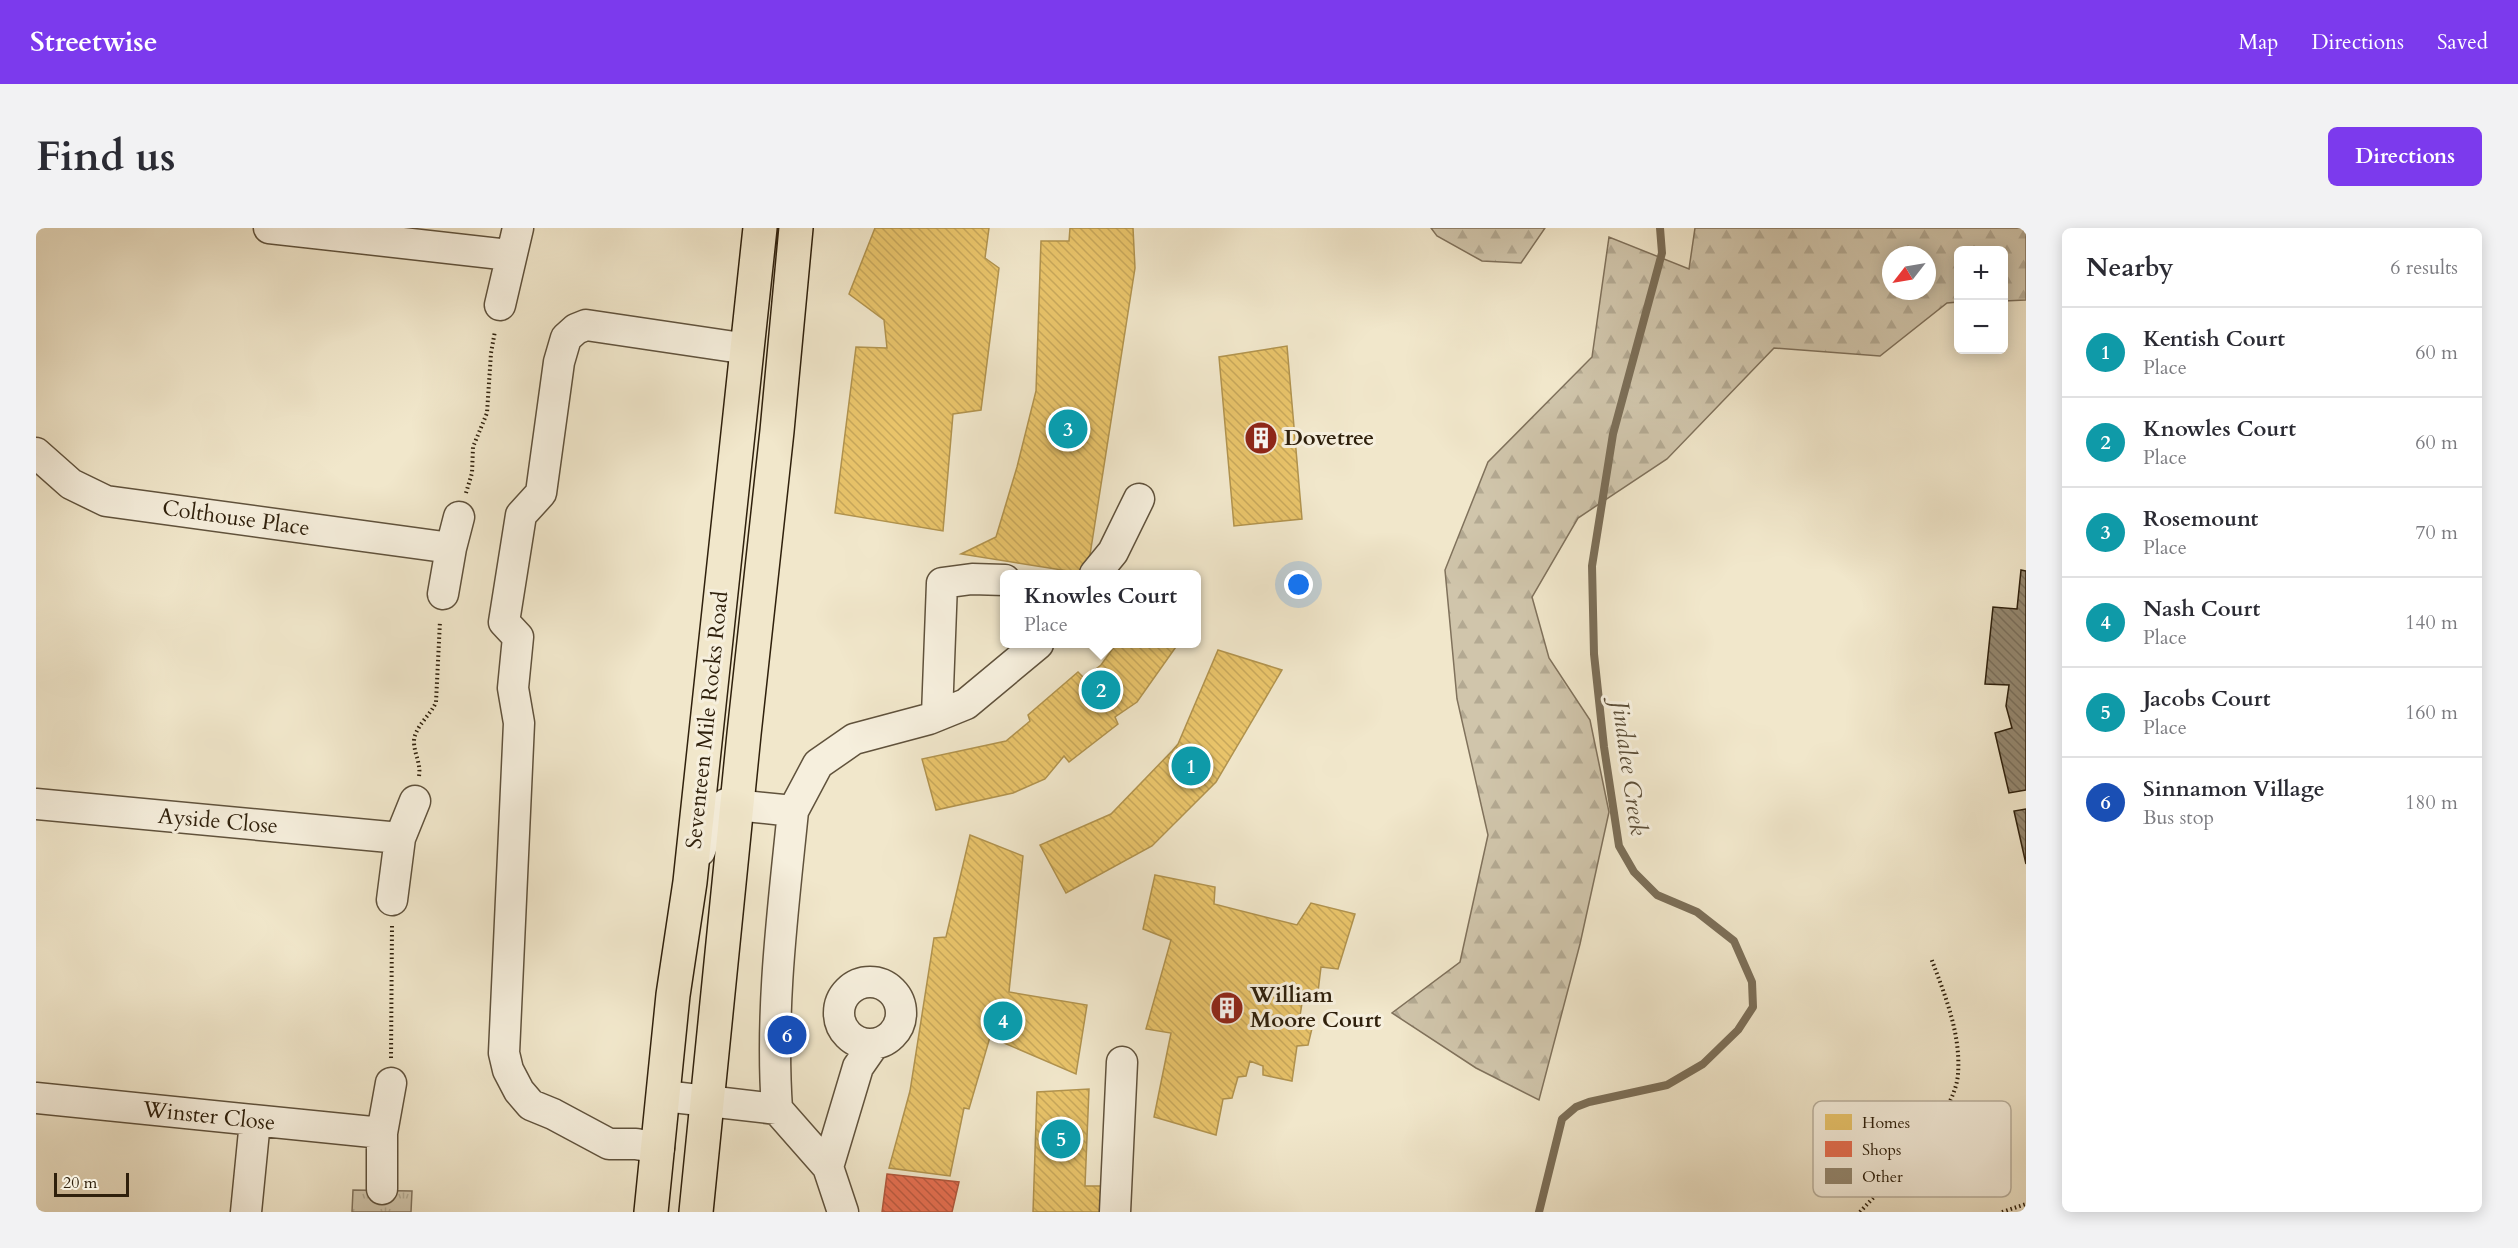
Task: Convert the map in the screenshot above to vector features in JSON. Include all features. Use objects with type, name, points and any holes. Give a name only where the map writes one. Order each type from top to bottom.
[{"type":"main road","name":"Seventeen Mile Rocks Road","points":[[651,1212],[673,995],[690,882],[760,228]]},
{"type":"main road","name":"Seventeen Mile Rocks Road","points":[[696,1212],[796,228]]},
{"type":"street","points":[[269,228],[514,242],[500,305]]},
{"type":"street","points":[[659,1148],[636,1144],[609,1144],[531,1105],[519,1091],[508,1070],[504,1053],[519,723],[513,688],[518,637],[504,622],[521,514],[542,493],[558,362],[566,338],[585,325],[748,349]]},
{"type":"street","name":"Colthouse Place","points":[[36,453],[71,483],[106,501],[451,548]]},
{"type":"street","points":[[1098,570],[1113,552],[1139,499]]},
{"type":"street","points":[[443,594],[459,517]]},
{"type":"street","points":[[937,715],[942,583],[972,579],[1000,580]]},
{"type":"street","points":[[843,1212],[828,1167],[777,1109],[774,1068],[776,983],[793,811],[818,764],[854,739],[937,715],[966,704],[1033,648]]},
{"type":"street","points":[[392,900],[400,838],[415,801]]},
{"type":"street","name":"Ayside Close","points":[[36,804],[400,838]]},
{"type":"street","points":[[690,882],[713,815],[726,804],[793,811]]},
{"type":"street","points":[[828,1167],[860,1048]]},
{"type":"street","points":[[1115,1212],[1122,1062]]},
{"type":"street","points":[[381,1189],[382,1133],[391,1083]]},
{"type":"street","points":[[664,1096],[777,1109]]},
{"type":"street","name":"Winster Close","points":[[36,1098],[382,1133]]},
{"type":"street","points":[[246,1212],[255,1121]]},
{"type":"path","points":[[459,517],[472,473],[473,447],[487,413],[490,353],[500,305]]},
{"type":"path","points":[[415,801],[420,766],[414,741],[421,724],[432,712],[436,702],[437,641],[443,594]]},
{"type":"path","points":[[391,1083],[392,900]]},
{"type":"path","points":[[1931,958],[1947,999],[1954,1025],[1958,1076],[1950,1101]]},
{"type":"path","points":[[1860,1212],[1873,1197]]},
{"type":"path","points":[[2002,1212],[2026,1204]]},
{"type":"green space","points":[[1431,228],[1545,228],[1521,263],[1482,261],[1437,236]]},
{"type":"green space","points":[[1695,228],[2026,228],[2026,300],[2008,301],[2008,246],[1954,246],[1954,302],[1947,303],[1880,356],[1774,348],[1667,459],[1578,518],[1532,597],[1549,658],[1590,720],[1609,812],[1580,944],[1539,1100],[1476,1068],[1392,1013],[1460,962],[1488,835],[1457,699],[1445,570],[1488,462],[1592,357],[1609,237],[1689,269]]},
{"type":"green space","points":[[353,1190],[412,1191],[411,1212],[352,1212]]},
{"type":"building: Homes","points":[[875,228],[989,228],[985,258],[999,268],[981,410],[953,414],[943,531],[835,513],[856,347],[887,348],[884,320],[849,294]]},
{"type":"building: Homes","points":[[1070,228],[1133,228],[1135,268],[1088,570],[1062,570],[961,554],[996,537],[1036,391],[1041,241],[1069,241]]},
{"type":"building: Homes","name":"Dovetree","points":[[1287,346],[1302,519],[1234,526],[1219,357]]},
{"type":"building: Homes","points":[[1113,648],[1175,648],[1137,702],[1115,717],[1118,724],[1069,762],[1064,756],[1045,779],[1013,793],[936,810],[922,759],[1006,741],[1030,721],[1028,715],[1078,672],[1084,678],[1101,665]]},
{"type":"building: Homes","points":[[1218,650],[1282,670],[1216,782],[1152,846],[1066,893],[1040,845],[1111,814],[1172,751],[1178,744]]},
{"type":"building: Homes","points":[[970,835],[1023,856],[1009,992],[1087,1005],[1076,1074],[990,1037],[969,1109],[964,1108],[950,1176],[889,1168],[910,1091],[934,938],[946,937]]},
{"type":"building: Homes","name":"William Moore Court","points":[[1155,875],[1215,887],[1214,904],[1297,925],[1311,903],[1355,914],[1338,969],[1321,967],[1317,1000],[1303,997],[1300,1016],[1314,1020],[1308,1045],[1297,1046],[1292,1081],[1263,1075],[1263,1066],[1250,1061],[1246,1076],[1238,1077],[1232,1098],[1223,1099],[1216,1135],[1154,1117],[1171,1033],[1146,1029],[1171,940],[1143,929]]},
{"type":"building: Homes","points":[[1089,1089],[1085,1186],[1101,1186],[1101,1212],[1033,1212],[1037,1092]]},
{"type":"building: Shops","points":[[887,1174],[959,1182],[952,1212],[882,1212]]},
{"type":"building: Other","points":[[2021,570],[2026,571],[2026,790],[2009,793],[1995,733],[2012,728],[2006,706],[2009,685],[1985,684],[1993,607],[2017,609]]},
{"type":"building: Other","points":[[2026,809],[2026,864],[2014,811]]},
{"type":"waterway","name":"Jindalee Creek","points":[[1539,1212],[1562,1119],[1576,1107],[1589,1102],[1667,1085],[1703,1064],[1738,1030],[1753,1007],[1752,982],[1734,941],[1697,912],[1657,895],[1634,872],[1619,846],[1604,747],[1594,654],[1592,566],[1613,434],[1662,253],[1660,228]]},
{"type":"place","name":"Rosemount","points":[[1068,429]]},
{"type":"place","name":"Dovetree","points":[[1261,438]]},
{"type":"place","name":"Knowles Court","points":[[1101,690]]},
{"type":"place","name":"Kentish Court","points":[[1191,766]]},
{"type":"place","name":"William Moore Court","points":[[1227,1008]]},
{"type":"place","name":"Nash Court","points":[[1003,1021]]},
{"type":"place","name":"Sinnamon Village","points":[[787,1035]]},
{"type":"place","name":"Jacobs Court","points":[[1061,1139]]}]
